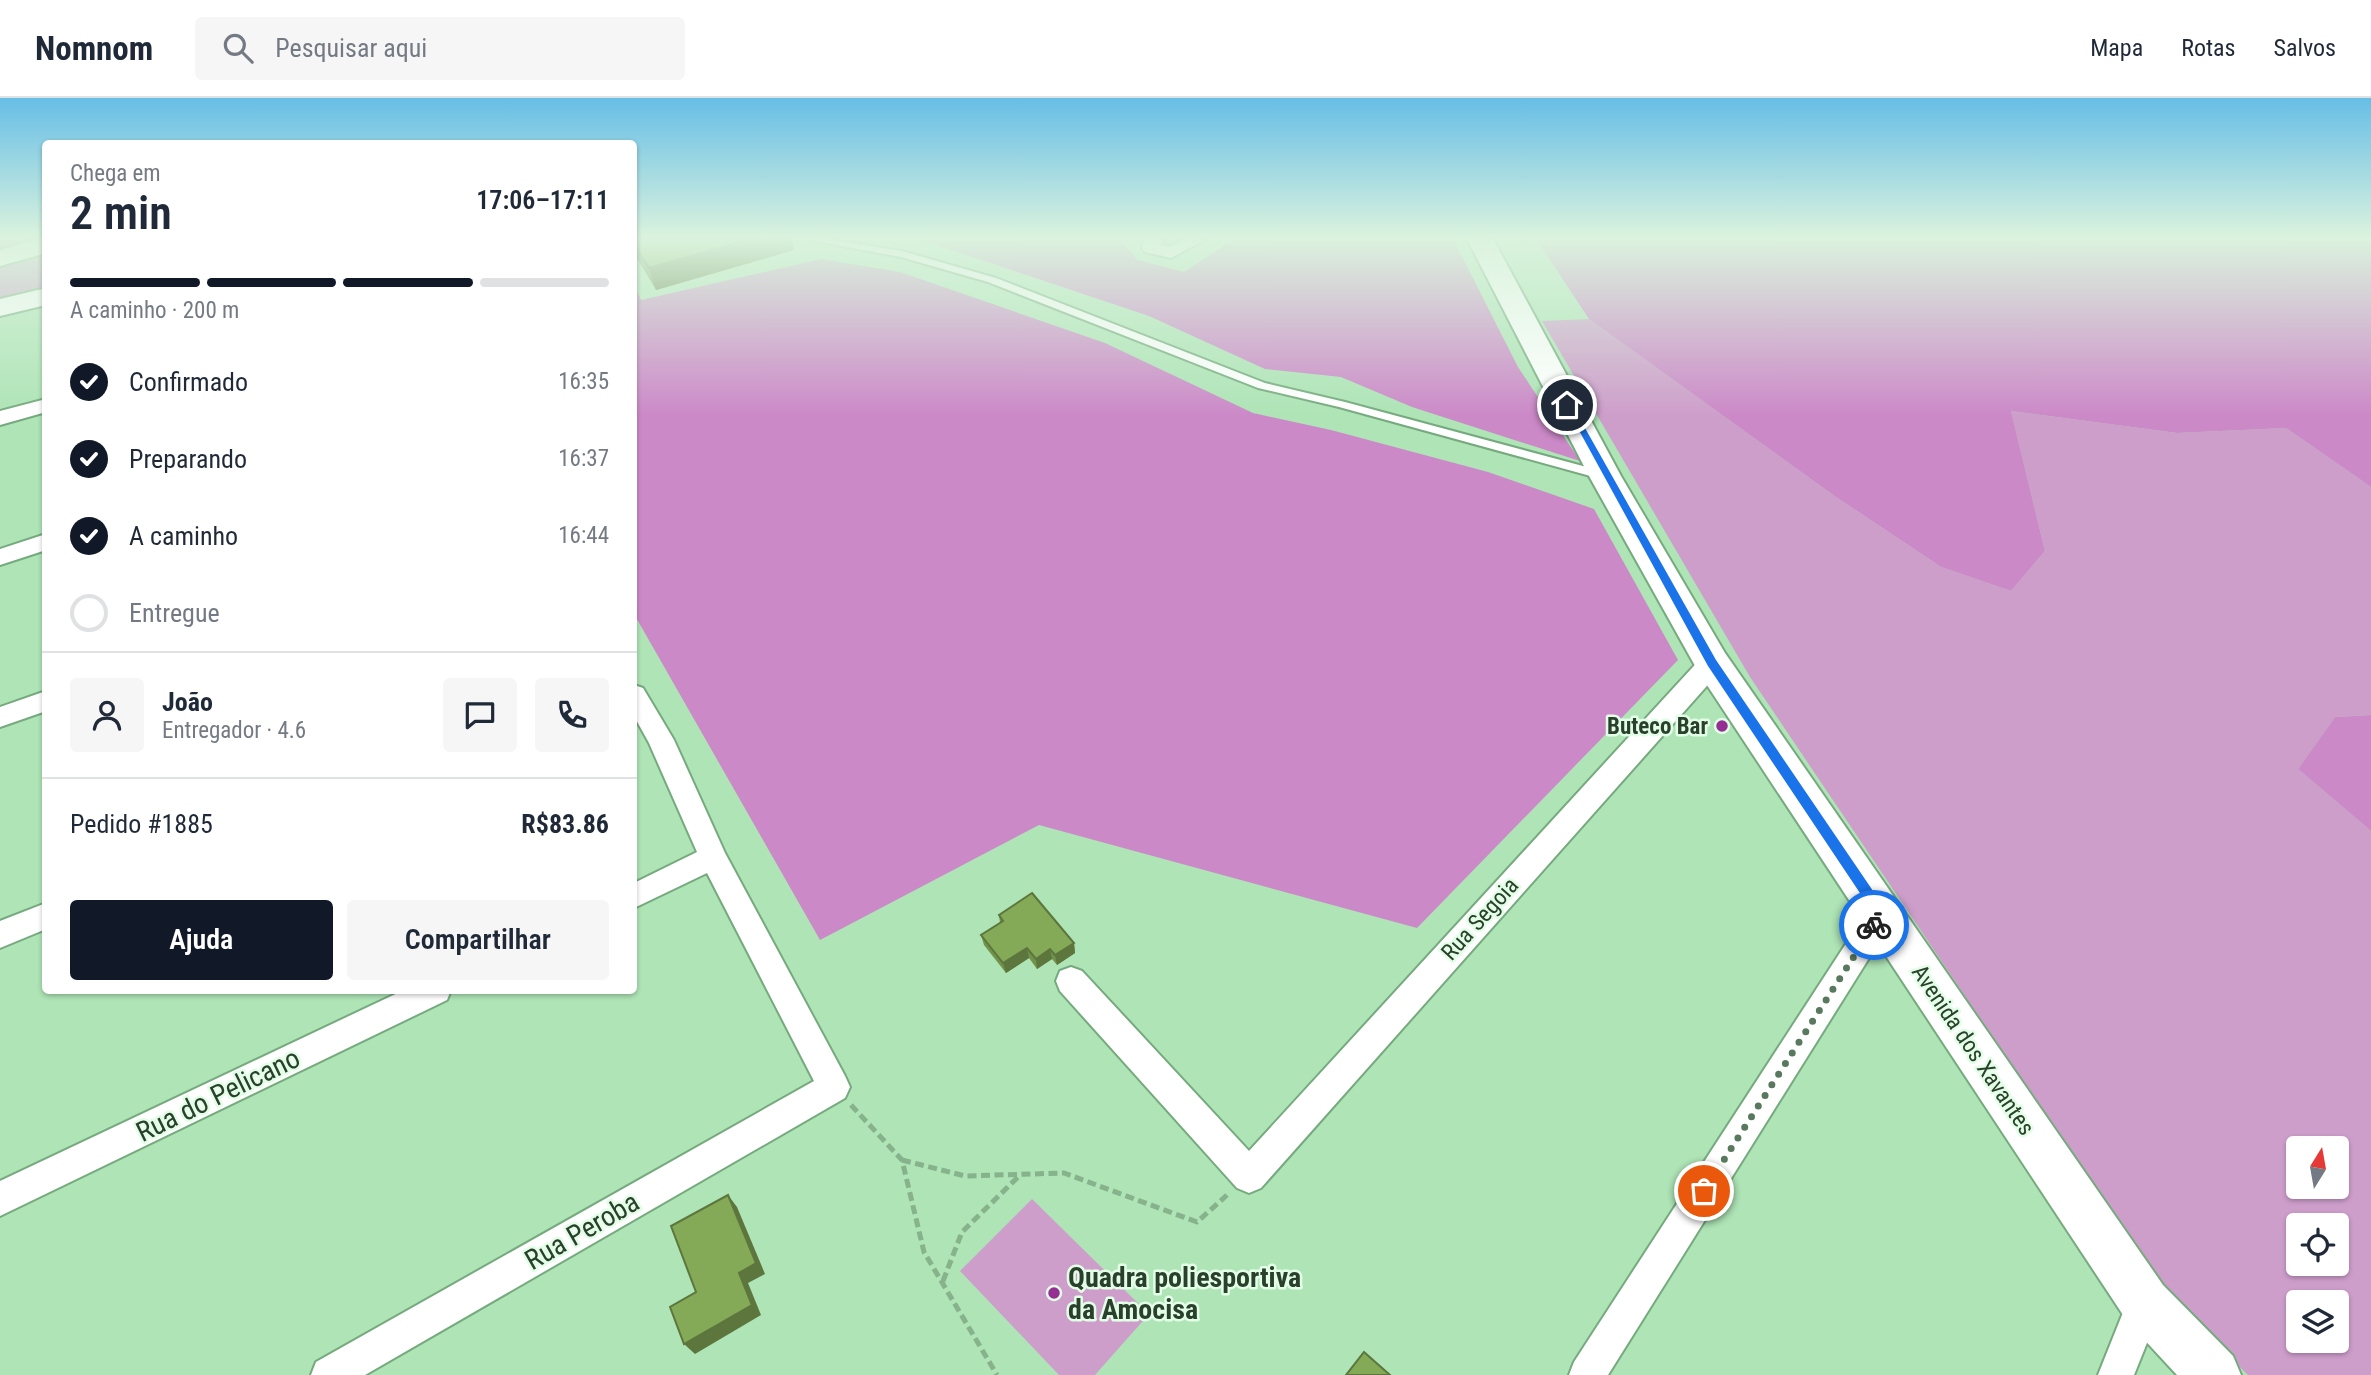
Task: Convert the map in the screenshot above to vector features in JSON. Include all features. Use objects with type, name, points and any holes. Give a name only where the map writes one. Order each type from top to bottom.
[{"type":"main road","points":[[0,308],[42,297]]},
{"type":"main road","name":"Avenida dos Xavantes","points":[[1510,297],[1605,476],[1712,663],[2145,1303],[2214,1375]]},
{"type":"street","points":[[0,418],[42,406]]},
{"type":"street","points":[[0,557],[42,543]]},
{"type":"street","name":"Rua Segoia","points":[[1249,1176],[1712,663]]},
{"type":"street","points":[[637,700],[662,740],[713,858],[834,1087]]},
{"type":"street","points":[[0,717],[42,702]]},
{"type":"street","points":[[637,895],[713,858]]},
{"type":"street","points":[[1587,1375],[1881,914]]},
{"type":"street","points":[[0,935],[42,917]]},
{"type":"street","points":[[1070,981],[1249,1176]]},
{"type":"street","name":"Rua do Pelicano","points":[[0,1199],[428,994]]},
{"type":"street","name":"Rua Peroba","points":[[329,1375],[834,1087]]},
{"type":"street","points":[[2116,1375],[2145,1303]]},
{"type":"lane","points":[[1032,297],[1262,386],[1341,404],[1605,476]]},
{"type":"path","points":[[834,1087],[902,1160],[924,1252],[997,1375]]},
{"type":"path","points":[[902,1160],[965,1176],[1064,1173],[1198,1222],[1249,1176]]},
{"type":"path","points":[[943,1282],[962,1232],[1021,1174]]},
{"type":"shaded area","points":[[637,297],[641,300],[656,297],[971,297],[1105,343],[1253,413],[1331,430],[1488,472],[1594,509],[1678,660],[1417,928],[1039,825],[820,940],[637,619]]},
{"type":"shaded area","points":[[1091,297],[1482,297],[1518,367],[1580,461],[1412,407],[1341,377],[1265,369],[1149,316]]},
{"type":"shaded area","points":[[1574,297],[2371,297],[2371,487],[2286,428],[2177,433],[2011,411],[2045,551],[2011,591],[1941,567],[1836,497],[1589,319]]},
{"type":"shaded area","points":[[1589,319],[1836,497],[1941,567],[2011,591],[2045,551],[2011,411],[2177,433],[2286,428],[2371,487],[2371,715],[2335,717],[2298,769],[2371,831],[2371,1375],[2248,1375],[2167,1296],[1750,677],[1542,321]]},
{"type":"shaded area","points":[[2371,715],[2371,831],[2298,769],[2335,717]]},
{"type":"shaded area","name":"Quadra poliesportiva da Amocisa","points":[[1032,1199],[1149,1314],[1095,1375],[1059,1375],[960,1271]]},
{"type":"building","points":[[1032,893],[1074,943],[1055,955],[1050,949],[1036,959],[1027,948],[1003,963],[981,935],[1003,921],[999,915]]},
{"type":"building","points":[[728,1195],[756,1263],[739,1273],[752,1305],[684,1344],[670,1307],[696,1292],[671,1226]]},
{"type":"building","points":[[1364,1352],[1390,1375],[1346,1375]]},
{"type":"way so far","points":[[1704,1191],[1874,925]]},
{"type":"place","name":"Buteco Bar","points":[[1722,726]]},
{"type":"place","name":"Quadra poliesportiva da Amocisa","points":[[1054,1293]]},
{"type":"route","points":[[1567,405],[1712,663],[1881,914],[1874,925]]}]
